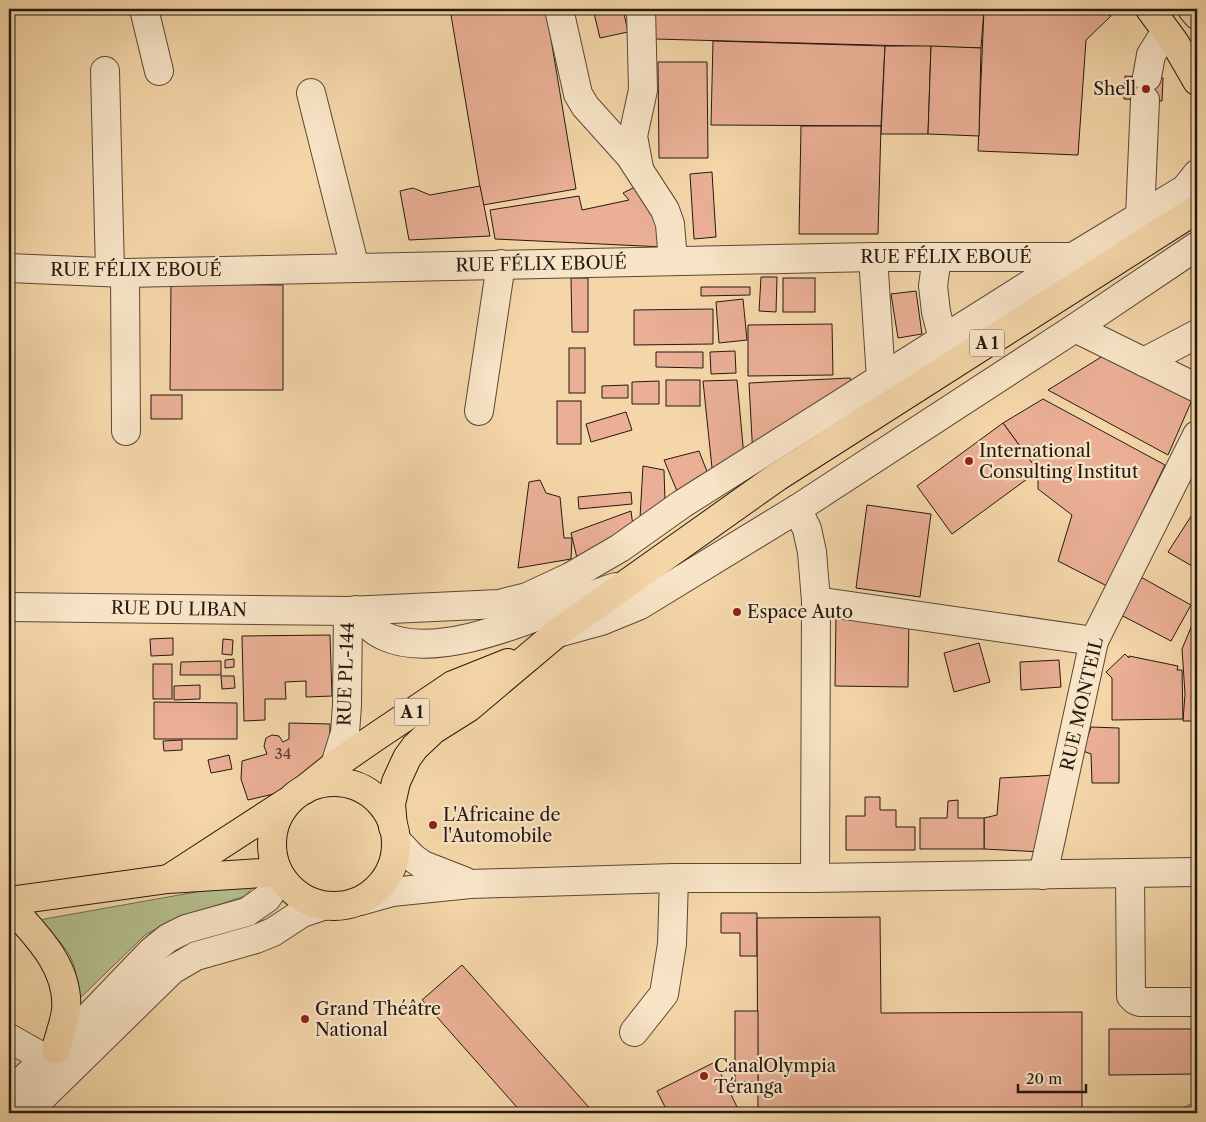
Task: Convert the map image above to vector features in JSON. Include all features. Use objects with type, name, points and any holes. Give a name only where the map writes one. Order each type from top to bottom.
[{"type":"main road","points":[[1150,9],[1197,81]]},
{"type":"main road","points":[[1192,9],[1197,15]]},
{"type":"main road","name":"A 1","points":[[394,834],[391,804],[396,782],[407,758],[415,747],[433,730],[468,708],[530,654],[633,578],[777,477],[1197,209]]},
{"type":"main road","name":"A 1","points":[[298,794],[335,765],[453,685],[530,654]]},
{"type":"main road","points":[[168,879],[298,794],[317,784],[330,782],[344,783],[358,787],[380,803],[388,815],[394,834],[395,852],[387,876],[370,895],[348,905],[323,906],[299,896],[280,874],[272,846],[273,833],[277,820],[298,794]]},
{"type":"main road","points":[[9,901],[168,879],[280,874]]},
{"type":"main road","points":[[9,906],[50,953],[61,973],[65,991],[66,1012],[51,1054]]},
{"type":"street","points":[[144,9],[159,71]]},
{"type":"street","points":[[559,9],[573,80],[578,94],[585,106],[630,156],[665,210],[670,224],[673,261]]},
{"type":"street","points":[[639,169],[633,136],[643,90],[641,9]]},
{"type":"street","points":[[1140,217],[1146,89],[1151,54],[1166,31]]},
{"type":"street","points":[[105,71],[126,431]]},
{"type":"street","points":[[311,93],[355,268]]},
{"type":"street","name":"RUE DU LIBAN","points":[[9,607],[352,611],[499,604],[527,597],[570,577],[620,548],[682,504],[1073,257],[1185,189],[1197,174]]},
{"type":"street","points":[[557,633],[601,621],[640,605],[797,509],[1197,246]]},
{"type":"street","points":[[873,257],[881,378]]},
{"type":"street","name":"RUE FÉLIX EBOUÉ","points":[[9,268],[117,272],[873,257],[1073,257]]},
{"type":"street","points":[[937,257],[933,286],[936,312],[943,339]]},
{"type":"street","points":[[479,412],[501,264]]},
{"type":"street","points":[[1074,328],[1197,388]]},
{"type":"street","points":[[1144,362],[1197,334]]},
{"type":"street","name":"RUE MONTEIL","points":[[1043,875],[1094,641],[1197,435]]},
{"type":"street","points":[[797,509],[806,529],[812,552],[816,601],[815,878]]},
{"type":"street","points":[[352,611],[370,628],[384,636],[400,641],[434,642],[483,634],[526,622],[633,578]]},
{"type":"street","points":[[816,601],[1094,641]]},
{"type":"street","name":"RUE PL-144","points":[[335,765],[346,724],[352,611]]},
{"type":"street","points":[[394,834],[413,858],[423,865],[470,884]]},
{"type":"street","points":[[360,901],[392,892],[470,884],[674,878],[815,878],[1197,872]]},
{"type":"street","points":[[1130,873],[1131,996],[1140,1002],[1197,1002]]},
{"type":"street","points":[[9,1093],[51,1054],[152,951],[168,938],[186,929],[247,912],[267,898],[280,874]]},
{"type":"street","points":[[634,1032],[664,994],[672,944],[674,878]]},
{"type":"street","points":[[26,1113],[172,970],[196,956],[274,932],[302,913],[323,906]]},
{"type":"street","points":[[9,1038],[51,1054]]},
{"type":"green space","points":[[252,882],[253,887],[245,896],[170,921],[145,935],[75,1003],[76,978],[73,963],[63,945],[39,920]]},
{"type":"green space","points":[[1197,1101],[1197,1113],[1172,1113]]},
{"type":"building","points":[[450,9],[546,9],[576,189],[483,205]]},
{"type":"building","points":[[593,9],[623,9],[628,32],[600,38]]},
{"type":"building","points":[[655,9],[984,9],[981,48],[655,39]]},
{"type":"building","points":[[984,9],[1098,9],[1111,16],[1086,40],[1078,155],[978,151]]},
{"type":"building","points":[[713,41],[885,46],[881,126],[711,125]]},
{"type":"building","points":[[885,46],[931,46],[928,134],[881,134]]},
{"type":"building","points":[[931,46],[981,48],[979,136],[928,134]]},
{"type":"building","points":[[658,62],[707,62],[708,158],[659,158]]},
{"type":"building","points":[[1125,76],[1163,78],[1162,101],[1124,99]]},
{"type":"building","points":[[801,126],[881,126],[878,234],[799,234]]},
{"type":"building","points":[[712,172],[716,237],[694,239],[690,174]]},
{"type":"building","points":[[641,184],[664,247],[495,239],[490,210],[579,196],[582,210],[629,200],[623,193]]},
{"type":"building","points":[[480,186],[490,236],[409,240],[400,191],[413,188],[430,195]]},
{"type":"building","points":[[761,277],[777,277],[776,312],[759,311]]},
{"type":"building","points":[[571,278],[588,278],[588,332],[572,332]]},
{"type":"building","points":[[783,278],[815,278],[815,312],[783,312]]},
{"type":"building","points":[[171,284],[283,285],[283,390],[170,390]]},
{"type":"building","points":[[701,287],[750,287],[750,295],[701,296]]},
{"type":"building","points":[[916,291],[922,334],[898,338],[891,294]]},
{"type":"building","points":[[743,299],[747,340],[719,343],[716,302]]},
{"type":"building","points":[[713,309],[713,344],[634,345],[634,310]]},
{"type":"building","points":[[832,324],[833,375],[748,376],[748,325]]},
{"type":"building","points":[[569,348],[585,348],[585,393],[569,393]]},
{"type":"building","points":[[735,351],[736,373],[711,374],[710,352]]},
{"type":"building","points":[[656,352],[703,352],[703,368],[656,367]]},
{"type":"building","points":[[1106,354],[1192,400],[1168,455],[1048,390]]},
{"type":"building","points":[[850,378],[854,391],[753,457],[749,383]]},
{"type":"building","points":[[666,380],[700,380],[700,406],[666,406]]},
{"type":"building","points":[[737,380],[744,457],[712,468],[703,381]]},
{"type":"building","points":[[659,381],[659,404],[632,404],[632,382]]},
{"type":"building","points":[[628,385],[628,398],[602,398],[602,386]]},
{"type":"building","points":[[151,395],[182,395],[182,419],[151,419]]},
{"type":"building","points":[[1043,399],[1165,465],[1107,586],[1058,561],[1072,515],[1038,489],[1038,471],[1003,423]]},
{"type":"building","points":[[557,401],[581,401],[581,444],[557,444]]},
{"type":"building","points":[[626,412],[632,430],[591,442],[586,424]]},
{"type":"building","points":[[1003,423],[1038,471],[952,534],[917,486]]},
{"type":"building","points":[[699,451],[708,474],[677,491],[664,460]]},
{"type":"building","points":[[643,466],[664,470],[665,502],[640,518]]},
{"type":"building","points":[[540,480],[546,493],[560,497],[564,538],[572,538],[571,559],[518,568],[529,482]]},
{"type":"building","points":[[631,492],[632,504],[579,509],[578,497]]},
{"type":"building","points":[[867,505],[931,514],[920,597],[856,588]]},
{"type":"building","points":[[1197,507],[1197,569],[1168,552]]},
{"type":"building","points":[[631,511],[633,526],[577,558],[571,533]]},
{"type":"building","points":[[1139,576],[1191,605],[1171,641],[1119,614]]},
{"type":"building","points":[[836,616],[909,617],[908,687],[835,686]]},
{"type":"building","points":[[1192,625],[1197,625],[1197,721],[1183,721],[1185,694],[1182,649]]},
{"type":"building","points":[[330,635],[332,696],[306,697],[306,681],[285,682],[286,699],[265,699],[265,720],[244,721],[242,636]]},
{"type":"building","points":[[173,638],[173,655],[151,656],[150,639]]},
{"type":"building","points":[[223,639],[233,640],[232,655],[222,654]]},
{"type":"building","points":[[979,643],[990,682],[954,692],[944,653]]},
{"type":"building","points":[[1125,654],[1129,658],[1129,656],[1178,666],[1177,670],[1182,670],[1183,719],[1112,720],[1112,678],[1106,672]]},
{"type":"building","points":[[234,659],[234,667],[225,668],[225,660]]},
{"type":"building","points":[[1059,660],[1061,687],[1021,690],[1020,662]]},
{"type":"building","points":[[221,661],[221,675],[180,675],[181,662]]},
{"type":"building","points":[[153,664],[172,664],[172,699],[153,699]]},
{"type":"building","points":[[221,676],[234,676],[235,688],[222,689]]},
{"type":"building","points":[[200,685],[200,699],[174,700],[174,686]]},
{"type":"building","points":[[154,702],[237,703],[237,739],[154,739]]},
{"type":"building","points":[[289,723],[330,724],[329,759],[282,792],[248,800],[241,779],[242,761],[267,754],[264,746],[266,738],[272,735],[279,736],[283,742],[289,739]]},
{"type":"building","points":[[1091,727],[1119,728],[1119,783],[1092,783],[1091,754],[1083,751]]},
{"type":"building","points":[[182,740],[182,750],[164,751],[163,741]]},
{"type":"building","points":[[229,755],[232,769],[211,773],[208,760]]},
{"type":"building","points":[[1055,775],[1042,852],[984,849],[984,818],[997,815],[1000,778]]},
{"type":"building","points":[[865,797],[880,797],[880,810],[896,810],[896,827],[915,827],[915,850],[846,850],[846,816],[865,816]]},
{"type":"building","points":[[958,800],[958,818],[984,818],[984,849],[920,849],[920,818],[947,818],[948,801]]},
{"type":"building","points":[[721,913],[757,913],[757,956],[740,956],[740,933],[721,933]]},
{"type":"building","points":[[880,917],[881,1013],[1082,1012],[1082,1113],[758,1113],[757,918]]},
{"type":"building","points":[[462,965],[594,1113],[522,1113],[422,1000]]},
{"type":"building","points":[[735,1011],[758,1011],[758,1082],[735,1082]]},
{"type":"building","points":[[1109,1029],[1197,1029],[1197,1074],[1109,1075]]},
{"type":"building","name":"CanalOlympia Téranga","points":[[715,1062],[740,1113],[668,1113],[657,1091]]},
{"type":"place","name":"Shell","points":[[1146,89]]},
{"type":"place","name":"International Consulting Institut","points":[[969,461]]},
{"type":"place","name":"Espace Auto","points":[[737,612]]},
{"type":"place","name":"L'Africaine de l'Automobile","points":[[433,825]]},
{"type":"place","name":"Grand Théâtre National","points":[[305,1019]]},
{"type":"place","name":"CanalOlympia Téranga","points":[[704,1076]]}]
